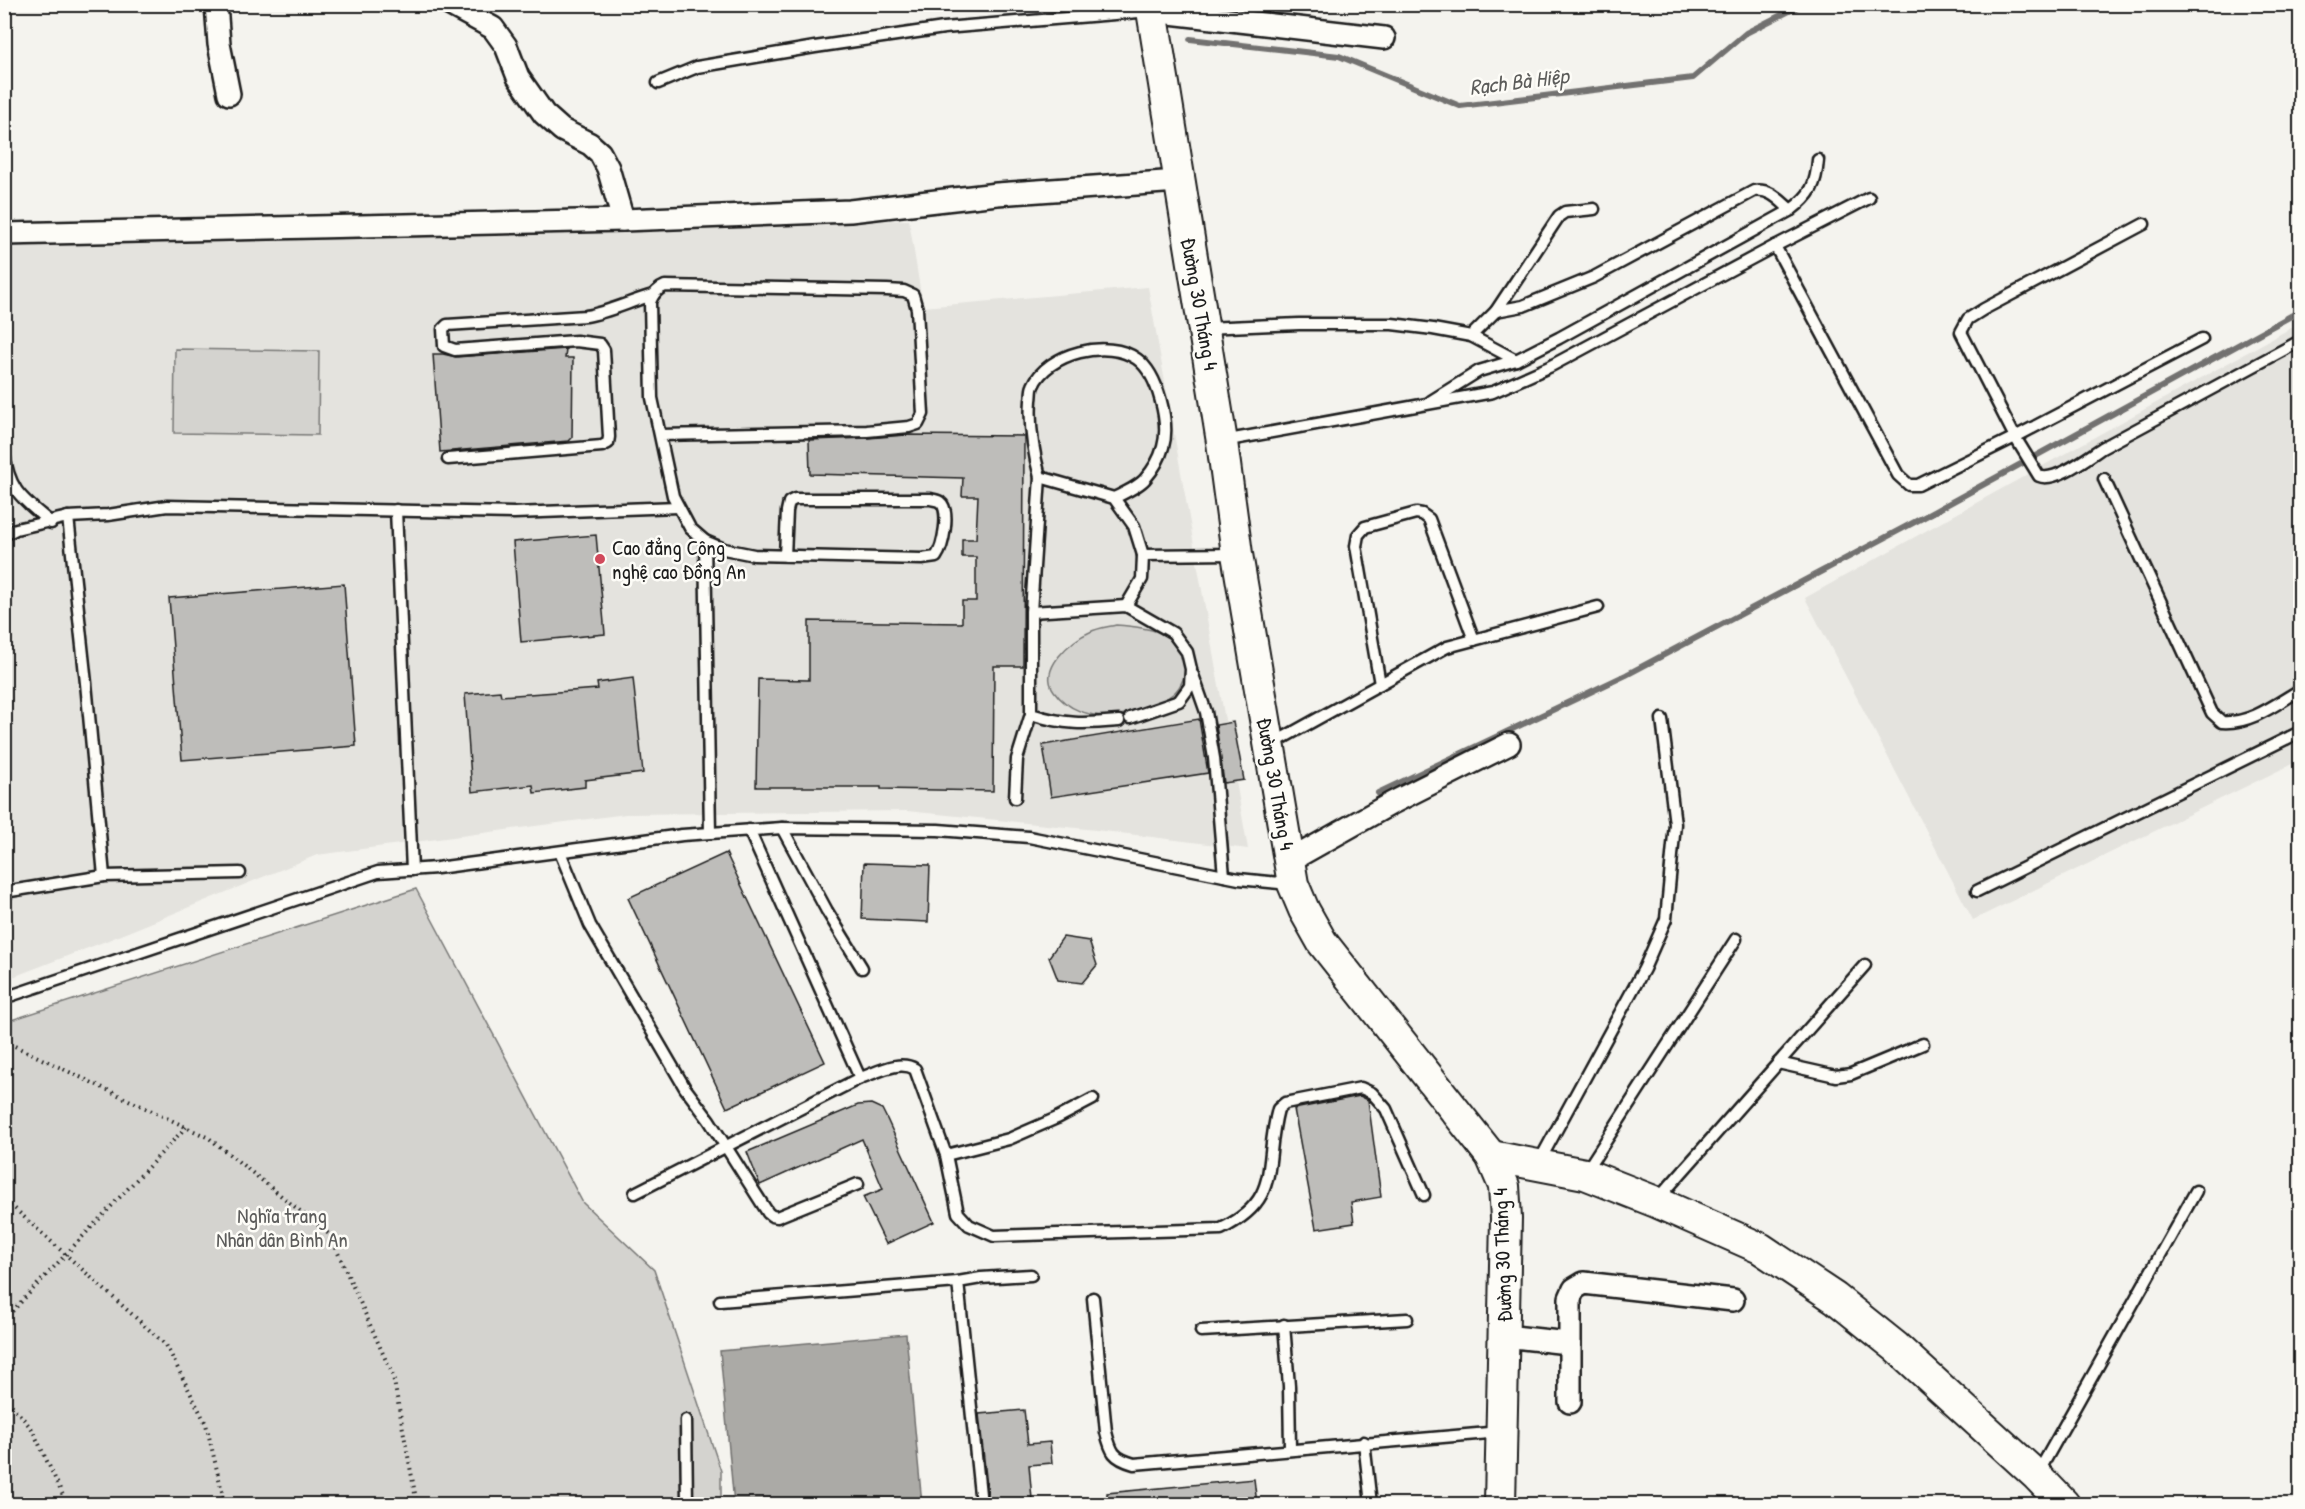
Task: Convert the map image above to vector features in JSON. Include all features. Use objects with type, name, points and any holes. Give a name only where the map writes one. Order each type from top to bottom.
[{"type":"street","points":[[216,4],[219,44],[229,94]]},
{"type":"street","points":[[449,4],[493,28],[506,46],[518,77],[544,114],[562,130],[590,144],[600,153],[608,168],[623,220]]},
{"type":"street","points":[[1151,8],[1384,38]]},
{"type":"street","name":"Đường 30 Tháng 4","points":[[1151,8],[1222,442],[1237,554],[1291,872],[1304,910],[1322,942],[1491,1156],[1504,1186],[1505,1336],[1500,1432],[1500,1504]]},
{"type":"street","points":[[4,234],[623,220],[850,211],[997,194],[1178,181]]},
{"type":"street","points":[[1291,872],[1392,803],[1509,744]]},
{"type":"street","points":[[1491,1156],[1585,1174],[1656,1202],[1760,1248],[1835,1298],[1896,1347],[2037,1476],[2064,1504]]},
{"type":"street","points":[[1570,1402],[1568,1343],[1570,1298],[1574,1289],[1584,1283],[1733,1300]]},
{"type":"street","points":[[1505,1336],[1568,1343]]},
{"type":"lane","points":[[658,83],[697,67],[838,44],[944,28],[1151,8]]},
{"type":"lane","points":[[1426,405],[1479,371],[1516,360],[1791,210],[1806,199],[1813,188],[1818,160]]},
{"type":"lane","points":[[1497,311],[1523,306],[1594,277],[1754,191],[1769,192],[1791,210]]},
{"type":"lane","points":[[1222,442],[1493,392],[1549,368],[1869,198]]},
{"type":"lane","points":[[1471,336],[1497,311],[1559,216],[1565,212],[1594,209]]},
{"type":"lane","points":[[2144,224],[1968,319],[1961,332],[2017,442],[2035,471],[2044,478],[2078,465],[2102,448],[2301,342]]},
{"type":"lane","points":[[1775,246],[1898,475],[1909,485],[1918,485],[2017,442],[2202,339]]},
{"type":"lane","points":[[660,435],[867,430],[909,427],[918,424],[923,414],[917,309],[913,295],[904,291],[665,286],[653,295],[650,302],[652,398],[660,435],[678,507],[690,528],[705,542],[753,555],[785,556],[922,559],[936,557],[945,538],[945,507],[939,501],[931,499],[795,500],[789,502],[787,511],[785,556]]},
{"type":"lane","points":[[448,459],[602,446],[608,443],[609,437],[604,350],[600,344],[576,341],[455,350],[444,346],[443,329],[447,325],[586,316],[599,314],[621,304],[653,295]]},
{"type":"lane","points":[[1204,328],[1299,324],[1392,324],[1433,328],[1471,336],[1516,360]]},
{"type":"lane","points":[[1015,798],[1017,759],[1031,714],[1031,612],[1040,477],[1030,425],[1032,387],[1050,364],[1079,352],[1108,349],[1136,358],[1152,374],[1160,400],[1166,431],[1164,446],[1158,460],[1144,481],[1114,498]]},
{"type":"lane","points":[[4,453],[7,475],[19,495],[51,523]]},
{"type":"lane","points":[[1040,477],[1114,498],[1134,526],[1143,555],[1142,579],[1126,606]]},
{"type":"lane","points":[[2104,479],[2212,713],[2222,722],[2235,723],[2301,690]]},
{"type":"lane","points":[[4,535],[16,529],[51,523],[68,517],[108,515],[167,506],[514,513],[678,507]]},
{"type":"lane","points":[[396,510],[412,870]]},
{"type":"lane","points":[[1380,684],[1356,546],[1358,535],[1365,527],[1416,513],[1429,519],[1474,640]]},
{"type":"lane","points":[[68,517],[104,876]]},
{"type":"lane","points":[[705,542],[710,833]]},
{"type":"lane","points":[[1143,555],[1237,554]]},
{"type":"lane","points":[[1031,612],[1126,606],[1173,633],[1187,652],[1206,712],[1212,747],[1219,798],[1224,876]]},
{"type":"lane","points":[[1269,746],[1448,647],[1598,607]]},
{"type":"lane","points":[[1031,714],[1055,722],[1078,724],[1124,719],[1179,701],[1190,687],[1191,669]]},
{"type":"lane","points":[[1537,1165],[1644,969],[1666,919],[1675,824],[1662,719]]},
{"type":"lane","points":[[1977,891],[2301,732]]},
{"type":"lane","points":[[4,998],[378,872],[412,870],[710,833],[782,828],[938,830],[1029,837],[1224,876],[1291,872]]},
{"type":"lane","points":[[782,828],[827,911],[862,968]]},
{"type":"lane","points":[[749,831],[860,1078]]},
{"type":"lane","points":[[560,852],[590,925],[685,1088],[772,1216],[777,1217],[858,1184]]},
{"type":"lane","points":[[4,892],[104,876],[240,873]]},
{"type":"lane","points":[[1585,1174],[1736,939]]},
{"type":"lane","points":[[1656,1202],[1865,965]]},
{"type":"lane","points":[[1778,1063],[1836,1077],[1844,1076],[1868,1069],[1923,1044]]},
{"type":"lane","points":[[635,1193],[860,1078],[899,1065],[909,1065],[915,1069],[946,1155],[958,1213],[969,1225],[994,1236],[1221,1229],[1240,1220],[1255,1207],[1265,1192],[1278,1109],[1285,1103],[1361,1088],[1372,1093],[1386,1109],[1424,1195]]},
{"type":"lane","points":[[946,1155],[1009,1139],[1093,1099]]},
{"type":"lane","points":[[2037,1476],[2196,1191]]},
{"type":"lane","points":[[720,1301],[1031,1275]]},
{"type":"lane","points":[[958,1282],[981,1504]]},
{"type":"lane","points":[[1093,1298],[1106,1432],[1111,1450],[1120,1460],[1134,1464],[1364,1442],[1500,1432]]},
{"type":"lane","points":[[1201,1331],[1407,1319]]},
{"type":"lane","points":[[1284,1325],[1289,1386],[1290,1449]]},
{"type":"lane","points":[[686,1420],[687,1504]]},
{"type":"lane","points":[[1364,1442],[1371,1504]]},
{"type":"path","points":[[4,1041],[209,1138],[330,1235],[393,1376],[417,1504]]},
{"type":"path","points":[[4,1320],[186,1127]]},
{"type":"path","points":[[4,1204],[14,1208],[166,1344],[206,1424],[225,1504]]},
{"type":"path","points":[[4,1396],[32,1429],[67,1504]]},
{"type":"shaded area","name":"Cao đẳng Công nghệ cao Đồng An","points":[[909,220],[923,307],[1148,287],[1248,849],[1096,830],[907,811],[626,814],[317,855],[5,980],[5,234]]},
{"type":"shaded area","points":[[2300,323],[2300,760],[1973,920],[1805,598]]},
{"type":"shaded area","points":[[906,1334],[922,1504],[734,1504],[720,1351]]},
{"type":"green space","points":[[175,349],[319,351],[318,435],[174,433]]},
{"type":"green space","points":[[1116,625],[1149,629],[1169,637],[1182,653],[1185,664],[1183,680],[1174,693],[1146,709],[1112,716],[1079,711],[1065,703],[1054,691],[1050,682],[1053,665],[1066,648],[1082,636]]},
{"type":"green space","name":"Nghĩa trang Nhân dân Bình An","points":[[416,889],[583,1203],[654,1270],[721,1471],[721,1504],[5,1504],[5,1022]]},
{"type":"building","points":[[566,349],[565,358],[573,358],[572,438],[569,441],[440,452],[433,354],[456,357]]},
{"type":"building","points":[[906,435],[1024,436],[1023,666],[994,666],[993,791],[881,789],[881,787],[756,787],[758,679],[809,680],[809,621],[962,623],[962,601],[976,601],[976,557],[962,557],[962,539],[976,539],[978,496],[962,496],[963,478],[810,474],[809,440]]},
{"type":"building","points":[[596,535],[605,634],[521,642],[513,542]]},
{"type":"building","points":[[344,584],[356,746],[182,760],[169,598]]},
{"type":"building","points":[[633,678],[643,773],[585,780],[585,787],[534,793],[533,785],[472,792],[465,694],[500,691],[501,696],[598,689],[597,683]]},
{"type":"building","points":[[1199,719],[1208,773],[1051,797],[1043,745]]},
{"type":"building","points":[[1233,722],[1244,780],[1224,783],[1216,725]]},
{"type":"building","points":[[726,853],[825,1062],[727,1108],[628,898]]},
{"type":"building","points":[[864,863],[930,865],[928,922],[862,919]]},
{"type":"building","points":[[1063,937],[1089,941],[1097,965],[1082,983],[1058,980],[1049,957]]},
{"type":"building","points":[[1360,1096],[1368,1100],[1381,1197],[1351,1202],[1354,1223],[1316,1229],[1294,1109]]},
{"type":"building","points":[[871,1104],[882,1109],[934,1222],[886,1244],[863,1197],[883,1189],[862,1139],[760,1185],[747,1152],[858,1105]]},
{"type":"building","points":[[1024,1410],[1028,1444],[1050,1442],[1052,1463],[1029,1465],[1032,1499],[989,1504],[979,1414]]},
{"type":"building","points":[[1254,1479],[1257,1504],[1107,1504],[1107,1493]]},
{"type":"waterway","name":"Rạch Bà Hiệp","points":[[1190,39],[1339,56],[1460,106],[1693,78],[1746,33],[1803,4]]},
{"type":"waterway","points":[[1378,793],[1626,675],[1926,516],[2300,311]]},
{"type":"place","name":"Cao đẳng Công nghệ cao Đồng An","points":[[600,559]]}]
